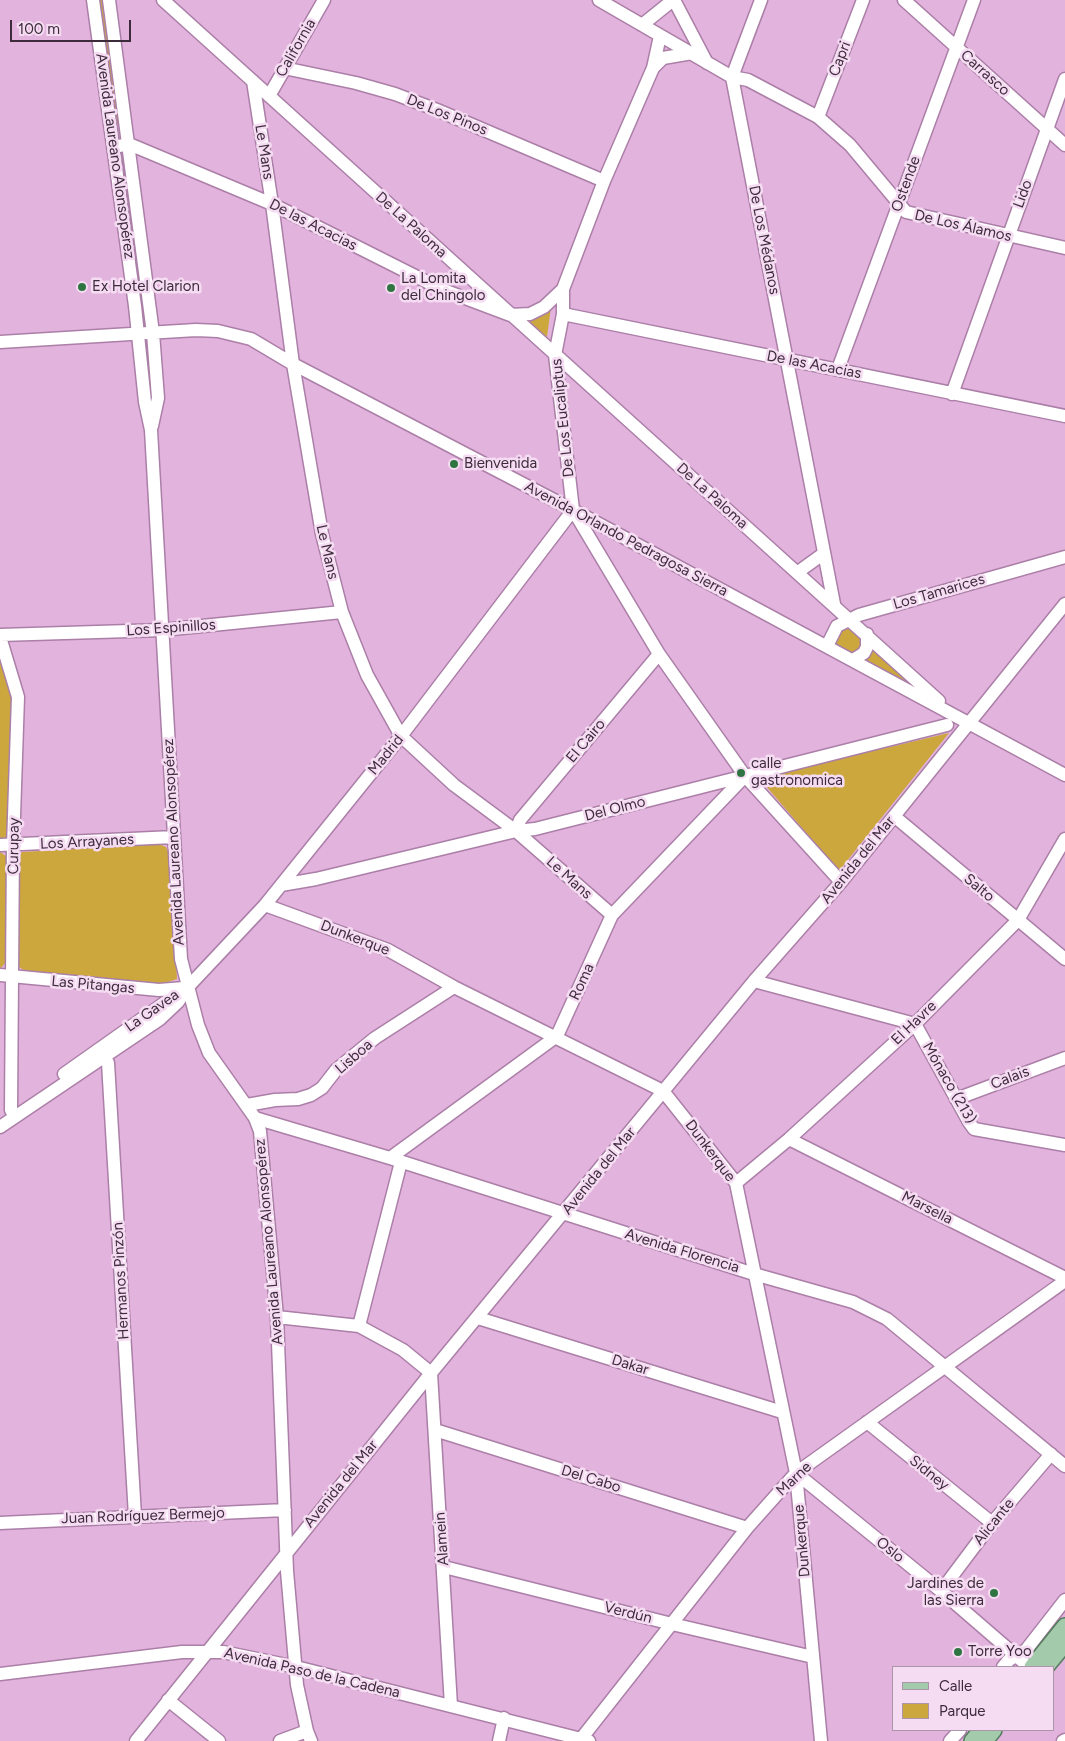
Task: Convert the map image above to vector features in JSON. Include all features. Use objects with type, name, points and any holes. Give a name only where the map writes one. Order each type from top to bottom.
[{"type":"main road","points":[[1031,1666],[1065,1626]]},
{"type":"main road","points":[[1047,1666],[1065,1644]]},
{"type":"main road","points":[[972,1741],[980,1731]]},
{"type":"main road","points":[[985,1741],[993,1731]]},
{"type":"street","name":"Avenida Laureano Alonsopérez","points":[[93,0],[114,147],[143,383],[151,430],[180,941],[187,988],[198,1024],[220,1071],[255,1118],[263,1146],[277,1318],[286,1552],[299,1698],[309,1736]]},
{"type":"street","name":"Avenida Laureano Alonsopérez","points":[[109,0],[154,333],[158,398],[151,430]]},
{"type":"street","name":"De La Paloma","points":[[164,0],[555,355],[867,634],[950,719]]},
{"type":"street","name":"California","points":[[269,96],[324,0]]},
{"type":"street","points":[[598,0],[732,77],[762,0]]},
{"type":"street","points":[[642,25],[673,0],[708,62]]},
{"type":"street","name":"Capri","points":[[818,117],[863,0]]},
{"type":"street","name":"Carrasco","points":[[904,0],[1065,145]]},
{"type":"street","name":"Ostende","points":[[838,369],[974,0]]},
{"type":"street","name":"De Los Eucaliptus","points":[[660,36],[653,68],[604,182],[563,289],[563,314],[555,355],[573,510],[658,654],[745,776],[841,882]]},
{"type":"street","points":[[653,68],[663,58],[692,53]]},
{"type":"street","name":"De Los Pinos","points":[[284,68],[356,83],[394,94],[438,110],[604,182]]},
{"type":"street","name":"De Los Álamos","points":[[732,77],[748,80],[818,117],[850,145],[906,212],[1065,248]]},
{"type":"street","name":"De Los Médanos","points":[[732,77],[823,554],[836,606]]},
{"type":"street","name":"Lido","points":[[952,394],[1065,79]]},
{"type":"street","name":"Le Mans","points":[[253,81],[272,204],[293,364],[322,534],[342,612],[367,675],[402,736],[454,785],[516,831],[612,916]]},
{"type":"street","points":[[114,147],[129,144]]},
{"type":"street","name":"De las Acacias","points":[[129,144],[272,204],[441,289],[510,314]]},
{"type":"street","points":[[132,287],[148,285]]},
{"type":"street","points":[[510,314],[530,314],[544,307],[563,289]]},
{"type":"street","name":"De las Acacias","points":[[563,314],[838,369],[952,394],[1064,412]]},
{"type":"street","name":"Avenida Orlando Pedragosa Sierra","points":[[0,342],[196,330],[218,332],[251,339],[293,364],[573,510],[853,660],[950,719],[969,723],[1065,775]]},
{"type":"street","points":[[143,383],[157,382]]},
{"type":"street","name":"Madrid","points":[[187,988],[265,904],[402,736],[573,510]]},
{"type":"street","points":[[798,572],[823,554]]},
{"type":"street","name":"Los Tamarices","points":[[837,626],[849,619],[1065,558]]},
{"type":"street","name":"Avenida del Mar","points":[[136,1741],[206,1651],[431,1373],[564,1214],[754,981],[841,882],[1065,604]]},
{"type":"street","points":[[827,646],[837,626],[836,606]]},
{"type":"street","name":"Los Espinillos","points":[[0,636],[162,630],[342,612]]},
{"type":"street","points":[[853,660],[864,653],[868,641],[867,634]]},
{"type":"street","name":"Curupay","points":[[0,636],[18,697],[14,846],[6,976],[13,1113]]},
{"type":"street","name":"El Cairo","points":[[516,831],[520,820],[658,654]]},
{"type":"street","name":"Del Olmo","points":[[281,884],[316,879],[516,831],[535,829],[745,776],[950,719]]},
{"type":"street","name":"Roma","points":[[396,1160],[557,1036],[612,916],[745,776]]},
{"type":"street","name":"Salto","points":[[894,816],[1065,959]]},
{"type":"street","name":"Los Arrayanes","points":[[0,846],[174,837]]},
{"type":"street","name":"El Havre","points":[[736,1183],[789,1139],[915,1024],[1018,920],[1065,839]]},
{"type":"street","name":"Dunkerque","points":[[265,904],[388,950],[454,987],[557,1036],[663,1091],[736,1183],[796,1473],[821,1741]]},
{"type":"street","name":"Las Pitangas","points":[[6,976],[159,990],[187,988]]},
{"type":"street","points":[[754,981],[915,1024]]},
{"type":"street","name":"Lisboa","points":[[247,1105],[275,1100],[298,1100],[312,1095],[322,1088],[336,1070],[369,1043],[454,987]]},
{"type":"street","name":"La Gavea","points":[[0,1127],[13,1113],[103,1052],[187,988]]},
{"type":"street","name":"Mónaco (213)","points":[[915,1024],[974,1129],[1065,1146]]},
{"type":"street","name":"Hermanos Pinzón","points":[[103,1052],[108,1063],[135,1516]]},
{"type":"street","name":"Calais","points":[[956,1099],[1065,1058]]},
{"type":"street","name":"La Gavea","points":[[0,1118],[13,1113]]},
{"type":"street","name":"Avenida Florencia","points":[[255,1118],[396,1160],[754,1274],[853,1302],[887,1320],[1065,1466]]},
{"type":"street","name":"Marsella","points":[[789,1139],[1065,1279]]},
{"type":"street","points":[[359,1326],[396,1160]]},
{"type":"street","name":"Marne","points":[[585,1740],[747,1528],[796,1473],[946,1367],[1065,1279]]},
{"type":"street","points":[[277,1318],[359,1326],[403,1350],[431,1373]]},
{"type":"street","name":"Dakar","points":[[478,1318],[782,1412]]},
{"type":"street","name":"Alamein","points":[[431,1373],[451,1706]]},
{"type":"street","name":"Sidney","points":[[867,1422],[992,1523]]},
{"type":"street","name":"Del Cabo","points":[[435,1430],[747,1528]]},
{"type":"street","name":"Alicante","points":[[941,1591],[992,1523],[1051,1454]]},
{"type":"street","name":"Oslo","points":[[796,1473],[941,1591],[1029,1666]]},
{"type":"street","name":"Juan Rodríguez Bermejo","points":[[0,1523],[285,1510]]},
{"type":"street","name":"Verdún","points":[[444,1567],[813,1657]]},
{"type":"street","points":[[1004,1666],[1009,1660],[1026,1650],[1065,1600]]},
{"type":"street","name":"Avenida Paso de la Cadena","points":[[0,1674],[206,1651],[296,1666],[585,1740]]},
{"type":"street","points":[[168,1700],[220,1741]]},
{"type":"street","points":[[499,1741],[504,1718]]},
{"type":"street","points":[[950,1741],[959,1731]]},
{"type":"street","points":[[280,1741],[309,1736]]},
{"type":"green space","points":[[97,0],[105,0],[121,123],[118,124],[116,123]]},
{"type":"green space","points":[[125,157],[140,279],[137,279],[121,158]]},
{"type":"green space","points":[[551,307],[547,337],[529,321]]},
{"type":"green space","points":[[848,622],[927,695],[833,645]]},
{"type":"green space","points":[[0,656],[12,699],[8,832],[7,836],[0,840]]},
{"type":"green space","points":[[949,733],[839,871],[759,778]]},
{"type":"green space","points":[[159,844],[166,847],[169,854],[177,979],[162,984],[28,973],[19,967],[17,960],[18,858],[22,852]]},
{"type":"green space","points":[[0,852],[8,860],[7,961],[0,969]]},
{"type":"place","name":"Ex Hotel Clarion","points":[[82,287]]},
{"type":"place","name":"La Lomita del Chingolo","points":[[391,288]]},
{"type":"place","name":"Bienvenida","points":[[454,464]]},
{"type":"place","name":"calle gastronomica","points":[[741,773]]},
{"type":"place","name":"Jardines de las Sierra","points":[[994,1593]]},
{"type":"place","name":"Torre Yoo","points":[[958,1652]]}]
